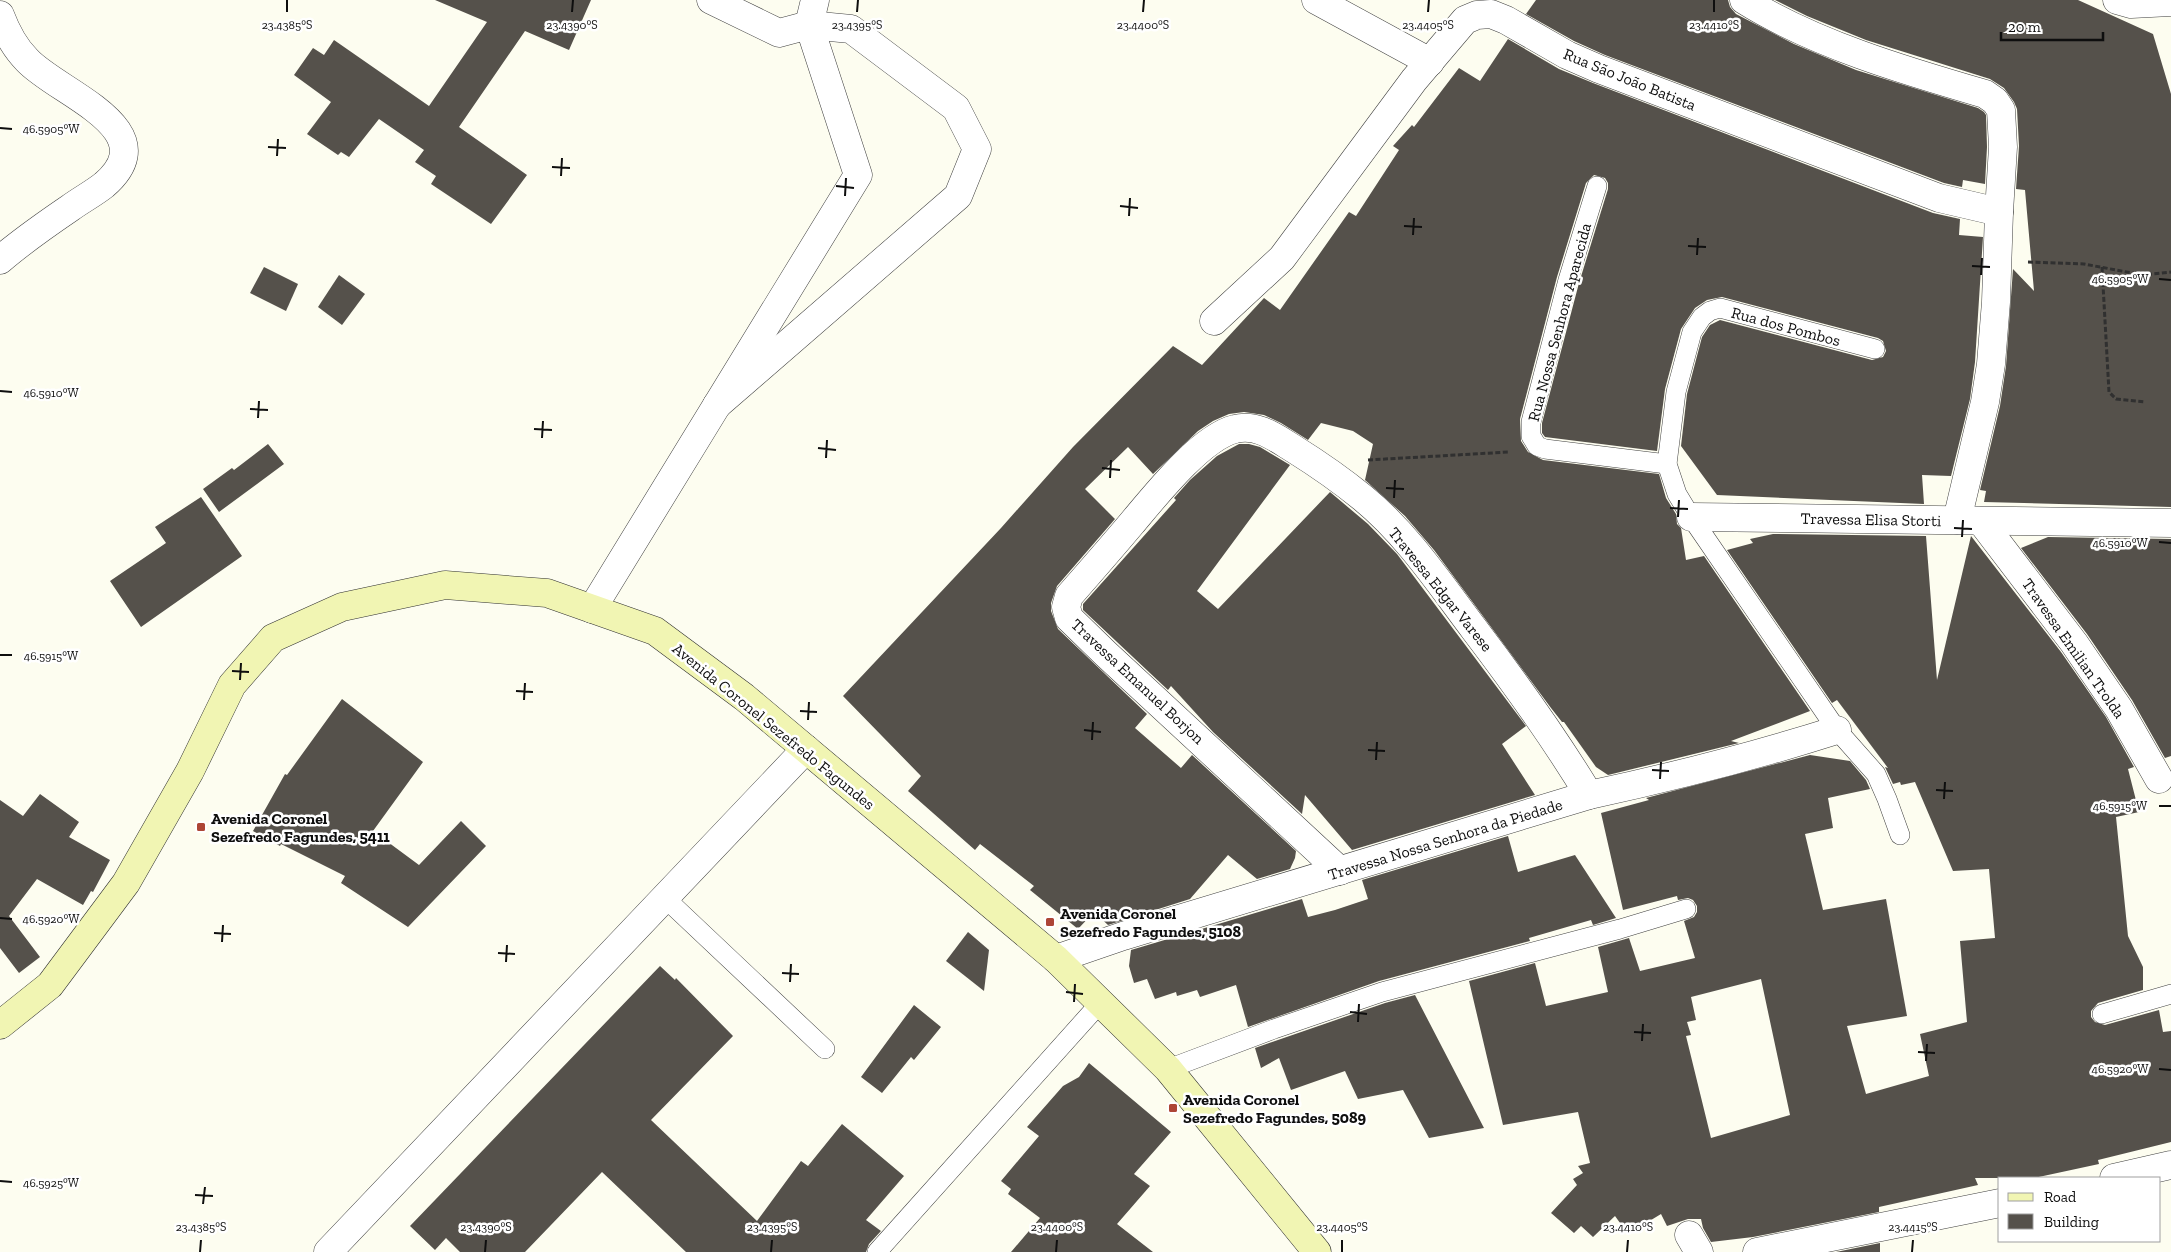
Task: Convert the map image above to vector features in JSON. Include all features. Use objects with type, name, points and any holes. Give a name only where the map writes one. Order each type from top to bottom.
[{"type":"main road","name":"Avenida Coronel Sezefredo Fagundes","points":[[0,1025],[50,985],[126,883],[181,786],[232,684],[273,638],[342,607],[445,585],[547,593],[656,631],[744,697],[1056,958],[1168,1069],[1318,1252]]},
{"type":"street","points":[[711,0],[779,33],[812,12]]},
{"type":"street","points":[[1316,0],[1430,62]]},
{"type":"street","points":[[1744,0],[1783,23],[1910,72],[1985,94],[1995,100],[2001,110],[2003,147],[1991,364],[1974,454],[1969,520]]},
{"type":"street","points":[[2117,0],[2132,4],[2171,2]]},
{"type":"street","points":[[592,609],[858,175],[812,12]]},
{"type":"street","points":[[717,405],[958,196],[977,149],[956,108],[850,29],[812,12]]},
{"type":"street","name":"Rua São João Batista","points":[[1214,321],[1282,258],[1414,80],[1465,20],[1476,15],[1491,14],[1506,20],[1567,55],[1599,69],[1939,198],[1999,212]]},
{"type":"street","points":[[0,15],[5,29],[27,61],[109,120],[120,135],[125,148],[123,162],[104,184],[25,238],[0,260]]},
{"type":"street","name":"Travessa Edgar Varese","points":[[1250,428],[1266,432],[1323,468],[1364,498],[1420,558],[1559,745],[1589,795]]},
{"type":"street","name":"Travessa Emanuel Borjon","points":[[1250,428],[1235,429],[1221,434],[1177,470],[1070,596],[1066,607],[1069,618],[1100,648],[1340,871]]},
{"type":"street","name":"Travessa Elisa Storti","points":[[1691,517],[2171,522]]},
{"type":"street","name":"Travessa Emilian Trolda","points":[[1969,520],[2074,643],[2119,709],[2159,779]]},
{"type":"street","name":"Travessa Nossa Senhora da Piedade","points":[[1056,958],[1589,795],[1768,752],[1837,730]]},
{"type":"street","points":[[328,1252],[806,750]]},
{"type":"street","points":[[2118,1177],[2171,1165]]},
{"type":"street","points":[[1758,1252],[1998,1203]]},
{"type":"lane","name":"Rua Nossa Senhora Aparecida","points":[[1597,186],[1568,280],[1531,422],[1531,436],[1537,446],[1545,449],[1667,464]]},
{"type":"lane","name":"Rua dos Pombos","points":[[1667,464],[1676,392],[1692,332],[1702,317],[1710,311],[1720,308],[1875,349]]},
{"type":"lane","points":[[1667,464],[1677,494],[1691,517],[1837,730],[1876,774],[1888,799],[1900,835]]},
{"type":"lane","points":[[665,898],[825,1049]]},
{"type":"lane","points":[[1168,1069],[1274,1029],[1382,992],[1620,929],[1686,909]]},
{"type":"lane","points":[[2102,1014],[2171,994]]},
{"type":"lane","points":[[877,1252],[1101,1002]]},
{"type":"path","points":[[1998,261],[2084,264],[2143,275],[2171,272]]},
{"type":"path","points":[[2102,267],[2109,392],[2116,399],[2145,402]]},
{"type":"path","points":[[1323,468],[1352,462],[1398,457],[1513,452],[1537,446]]},
{"type":"building","points":[[435,0],[591,0],[569,50],[525,31],[459,127],[527,175],[491,224],[431,184],[436,176],[415,162],[424,150],[379,119],[349,157],[341,152],[338,155],[307,134],[331,102],[294,75],[313,48],[324,55],[334,40],[429,106],[487,22]]},
{"type":"building","points":[[1536,0],[1728,0],[1730,7],[1736,14],[1794,44],[1856,70],[1978,108],[1984,112],[1986,115],[1987,147],[1985,184],[1963,180],[1962,187],[1944,183],[1605,55],[1574,41],[1526,14]]},
{"type":"building","points":[[1775,0],[2078,0],[2153,34],[2171,94],[2171,507],[1984,502],[1986,491],[1980,490],[2000,406],[2006,366],[2013,269],[2034,291],[2025,190],[2016,189],[2019,146],[2017,109],[2004,88],[1990,79],[1866,40],[1807,16]]},
{"type":"building","points":[[1508,39],[1559,69],[1933,213],[1960,219],[1959,235],[1983,237],[1975,362],[1970,399],[1951,476],[1922,475],[1924,504],[1717,495],[1681,446],[1687,394],[1702,337],[1710,325],[1720,320],[1872,360],[1883,357],[1886,351],[1883,341],[1878,338],[1722,297],[1707,300],[1695,308],[1681,329],[1665,389],[1657,451],[1545,437],[1542,433],[1542,423],[1579,283],[1608,189],[1608,183],[1605,178],[1594,175],[1586,183],[1557,277],[1520,419],[1521,441],[1528,452],[1543,460],[1659,474],[1666,498],[1676,514],[1677,524],[1681,528],[1686,560],[1704,556],[1810,711],[1731,741],[1739,743],[1608,775],[1596,767],[1434,550],[1405,516],[1365,480],[1373,444],[1353,431],[1321,423],[1308,440],[1264,415],[1244,412],[1229,414],[1213,421],[1198,431],[1153,474],[1128,447],[1085,489],[1115,519],[1057,586],[1051,603],[1051,611],[1058,629],[1147,714],[1135,728],[1181,768],[1192,755],[1296,851],[1295,858],[1290,869],[1257,879],[1228,855],[1190,899],[1108,925],[1094,912],[1078,929],[1030,890],[1034,886],[980,844],[975,850],[908,791],[921,776],[843,696],[1001,528],[1073,447],[1173,346],[1202,365],[1264,298],[1280,310],[1349,212],[1356,216],[1399,150],[1393,146],[1412,125],[1414,127],[1459,68],[1480,81]]},
{"type":"building","points":[[264,267],[298,284],[286,311],[250,293]]},
{"type":"building","points":[[339,275],[365,294],[342,325],[318,307]]},
{"type":"building","points":[[268,444],[284,464],[219,512],[203,489],[232,468],[234,470]]},
{"type":"building","points":[[1239,444],[1260,447],[1290,465],[1197,591],[1218,609],[1330,492],[1368,524],[1397,554],[1526,726],[1502,744],[1535,795],[1352,850],[1305,795],[1302,814],[1213,732],[1171,686],[1168,690],[1083,610],[1083,604],[1176,500],[1174,498],[1190,480],[1217,456]]},
{"type":"building","points":[[201,497],[242,556],[141,627],[110,581],[166,543],[155,527]]},
{"type":"building","points":[[1773,534],[1926,536],[1937,680],[1971,536],[2061,652],[2106,717],[2134,767],[2128,769],[2139,812],[2116,817],[2128,936],[2143,967],[2143,990],[2098,1003],[2091,1011],[2091,1017],[2095,1022],[2105,1025],[2159,1010],[2163,1032],[2171,1031],[2171,1142],[2098,1160],[2099,1164],[2039,1177],[1975,1178],[1978,1185],[1879,1207],[1879,1212],[1753,1237],[1711,1242],[1703,1228],[1701,1219],[1688,1219],[1667,1226],[1661,1214],[1628,1234],[1615,1216],[1593,1237],[1581,1226],[1574,1233],[1551,1213],[1577,1185],[1573,1179],[1583,1173],[1578,1166],[1590,1163],[1578,1112],[1503,1125],[1469,981],[1535,963],[1546,1006],[1608,992],[1598,947],[1629,938],[1640,971],[1695,958],[1684,921],[1694,917],[1697,912],[1697,906],[1693,900],[1688,898],[1678,900],[1677,896],[1623,910],[1601,813],[1649,800],[1646,798],[1810,755],[1850,761],[1866,780],[1870,789],[1828,798],[1833,828],[1805,834],[1823,910],[1886,899],[1907,1016],[1847,1026],[1866,1094],[1929,1076],[1920,1034],[1967,1022],[1960,941],[1995,938],[1989,869],[1953,871],[1915,782],[1901,785],[1900,782],[1893,784],[1885,767],[1888,768],[1837,700],[1832,703],[1727,550],[1753,543],[1750,539]],"holes":[[[1761,979],[1790,1115],[1711,1138],[1686,1036],[1691,1035],[1687,1022],[1696,1020],[1691,997]]]},
{"type":"building","points":[[2048,537],[2171,539],[2171,756],[2165,758],[2132,700],[2087,634],[2021,548]]},
{"type":"building","points":[[342,699],[423,762],[373,831],[419,865],[461,821],[486,846],[408,927],[341,883],[345,876],[281,844],[280,846],[253,831],[285,774],[287,775]]},
{"type":"building","points":[[40,794],[79,822],[69,837],[110,860],[93,892],[91,891],[83,905],[37,879],[9,916],[40,957],[19,973],[0,948],[0,800],[23,816]]},
{"type":"building","points":[[1508,836],[1518,872],[1575,855],[1616,918],[1593,925],[1591,920],[1529,938],[1530,941],[1379,981],[1248,1027],[1236,985],[1200,997],[1197,990],[1177,996],[1176,992],[1155,999],[1147,979],[1134,983],[1129,966],[1131,950],[1302,899],[1308,917],[1335,910],[1368,899],[1362,880]]},
{"type":"building","points":[[968,932],[989,950],[984,991],[946,961]]},
{"type":"building","points":[[660,966],[675,980],[676,978],[733,1036],[651,1120],[757,1221],[801,1161],[808,1166],[842,1124],[904,1176],[866,1220],[881,1231],[869,1244],[866,1252],[686,1252],[602,1172],[525,1252],[460,1252],[446,1238],[435,1250],[410,1226]]},
{"type":"building","points":[[1415,995],[1484,1128],[1429,1138],[1403,1090],[1358,1099],[1345,1071],[1291,1090],[1279,1058],[1261,1068],[1255,1048],[1385,1003]]},
{"type":"building","points":[[914,1005],[941,1027],[914,1060],[911,1057],[882,1093],[861,1077]]},
{"type":"building","points":[[1089,1063],[1171,1132],[1134,1174],[1150,1186],[1117,1224],[1153,1252],[1011,1252],[1040,1218],[1008,1194],[1011,1189],[1001,1181],[1039,1136],[1027,1127],[1063,1086],[1079,1077]]},
{"type":"building","points":[[1880,1243],[1880,1252],[1836,1252]]},
{"type":"place","name":"Avenida Coronel Sezefredo Fagundes, 5411","points":[[201,827]]},
{"type":"place","name":"Avenida Coronel Sezefredo Fagundes, 5108","points":[[1050,922]]},
{"type":"place","name":"Avenida Coronel Sezefredo Fagundes, 5089","points":[[1173,1108]]}]
